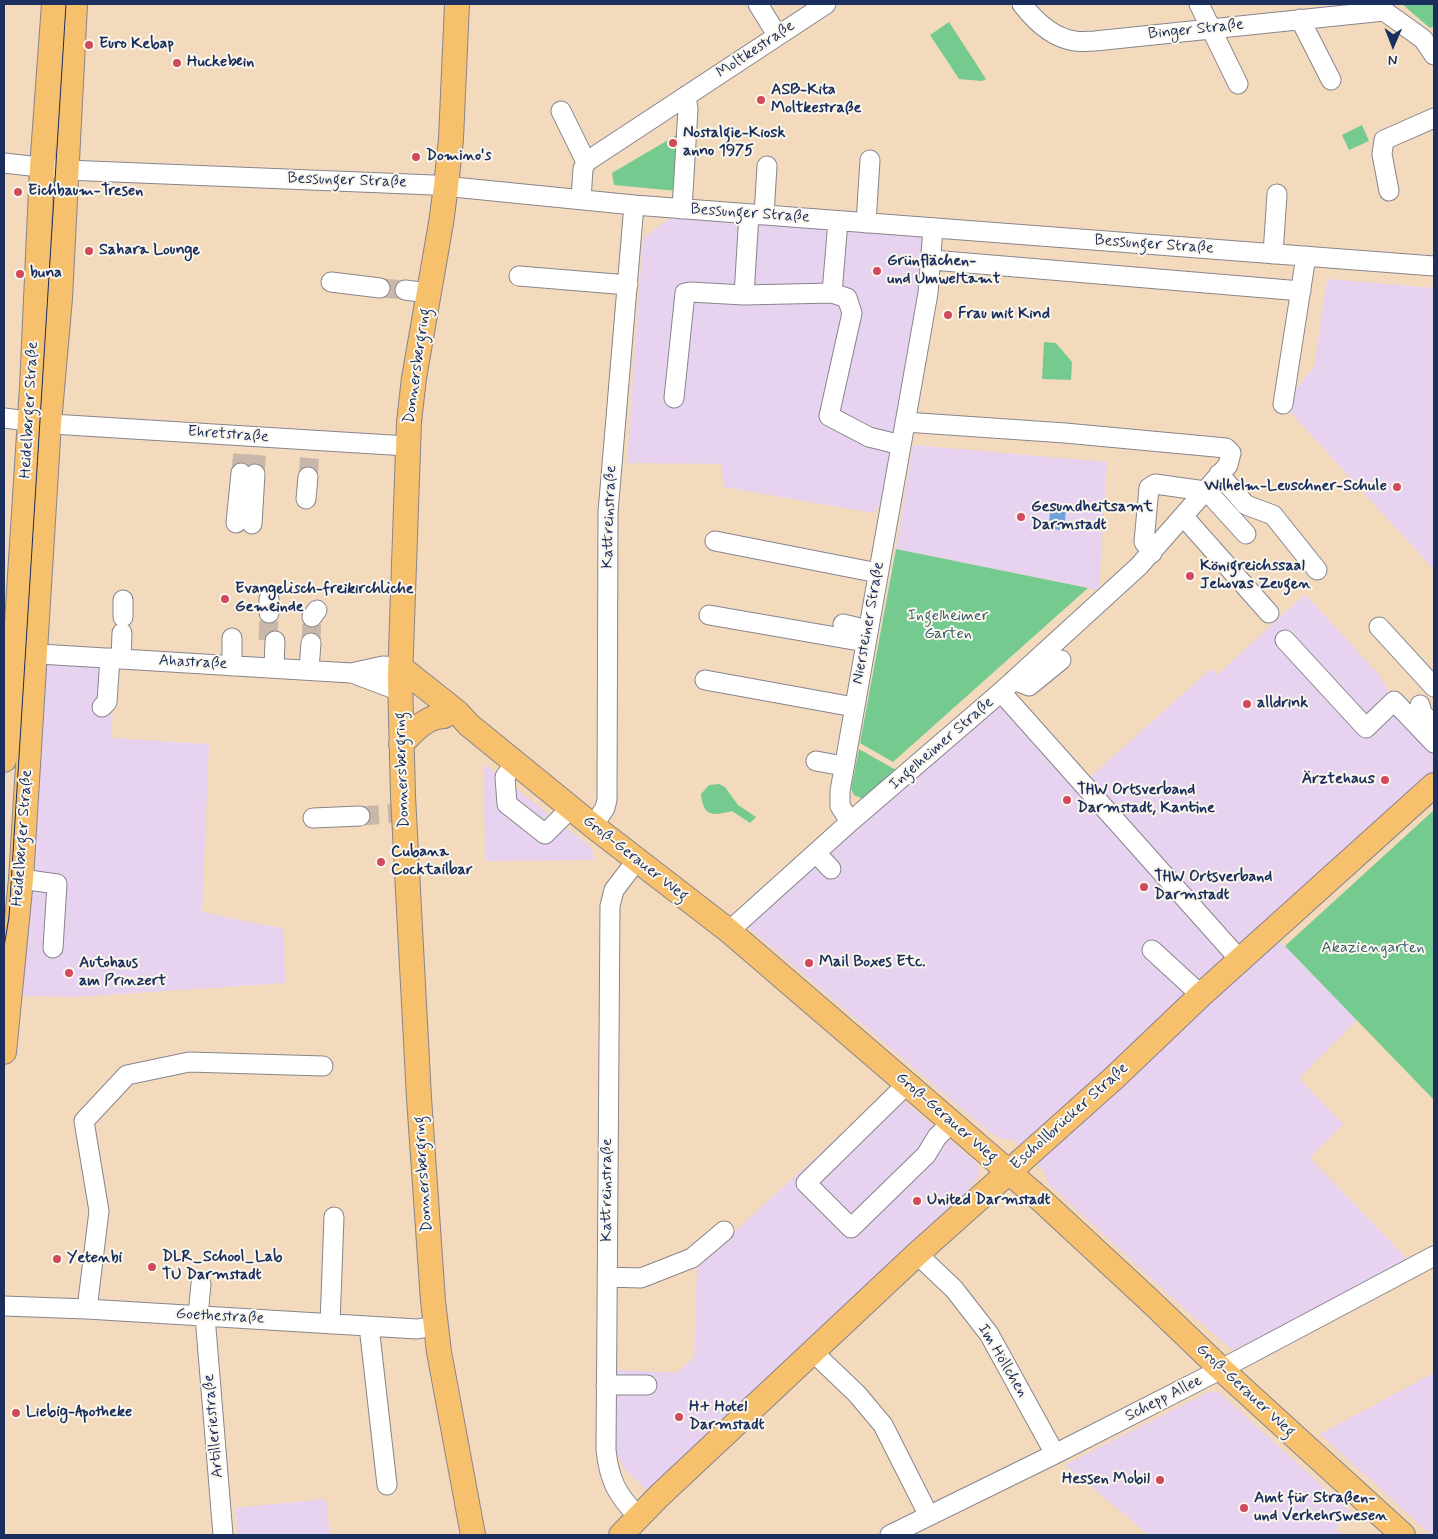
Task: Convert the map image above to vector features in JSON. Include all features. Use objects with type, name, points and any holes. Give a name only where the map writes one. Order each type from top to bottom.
[{"type":"main road","name":"Heidelberger Straße","points":[[4,1052],[7,971],[21,879],[25,653],[40,422],[42,168],[54,4]]},
{"type":"main road","name":"Heidelberger Straße","points":[[40,422],[60,298],[75,4]]},
{"type":"main road","name":"Donnersbergring","points":[[457,4],[451,139],[446,186],[413,385],[408,446],[400,691],[419,1098],[435,1326],[472,1535]]},
{"type":"main road","name":"Heidelberger Straße","points":[[4,760],[12,701],[25,653]]},
{"type":"main road","name":"Groß-Gerauer Weg","points":[[400,667],[458,713],[469,726],[593,826],[729,931],[1009,1172],[1403,1535]]},
{"type":"main road","name":"Groß-Gerauer Weg","points":[[400,691],[444,716],[469,726]]},
{"type":"main road","points":[[401,744],[430,718],[444,716]]},
{"type":"main road","name":"Eschollbrücker Straße","points":[[622,1535],[917,1254],[1114,1078],[1201,995],[1434,785]]},
{"type":"street","points":[[758,4],[777,35]]},
{"type":"street","name":"Moltkestraße","points":[[586,162],[826,4]]},
{"type":"street","name":"Binger Straße","points":[[1022,4],[1038,23],[1050,32],[1074,41],[1095,41],[1383,7]]},
{"type":"street","points":[[1199,4],[1238,84]]},
{"type":"street","points":[[1383,7],[1422,39],[1434,55]]},
{"type":"street","points":[[1300,18],[1331,80]]},
{"type":"street","points":[[682,209],[688,109],[686,96]]},
{"type":"street","points":[[560,111],[586,162],[583,169],[581,199]]},
{"type":"street","points":[[1389,191],[1382,154],[1384,140],[1434,118]]},
{"type":"street","points":[[866,223],[870,160]]},
{"type":"street","points":[[4,163],[66,170]]},
{"type":"street","points":[[744,295],[767,166]]},
{"type":"street","name":"Bessunger Straße","points":[[66,170],[446,186],[634,206],[1434,266]]},
{"type":"street","points":[[1273,254],[1277,194]]},
{"type":"street","name":"Kattreinstraße","points":[[593,826],[605,808],[607,800],[608,512],[634,206]]},
{"type":"street","points":[[832,293],[838,221]]},
{"type":"street","name":"Niersteiner Straße","points":[[850,822],[843,813],[839,802],[843,766],[928,293],[933,228]]},
{"type":"street","points":[[1283,404],[1306,256]]},
{"type":"street","points":[[932,260],[1301,291]]},
{"type":"street","points":[[519,276],[628,285]]},
{"type":"street","points":[[331,282],[380,288]]},
{"type":"street","points":[[405,290],[429,293]]},
{"type":"street","points":[[674,398],[685,293],[744,295],[832,293],[847,298],[852,313],[829,416],[869,437],[901,445]]},
{"type":"street","name":"Ehretstraße","points":[[4,418],[251,443],[315,446],[408,446]]},
{"type":"street","name":"Ingelheimer Straße","points":[[729,931],[850,822],[907,782],[1007,686],[1139,566],[1228,465],[1231,453],[1226,448],[904,422]]},
{"type":"street","points":[[244,524],[248,474]]},
{"type":"street","points":[[1152,553],[1144,542],[1149,488],[1155,484],[1210,484],[1246,506],[1273,515],[1317,570]]},
{"type":"street","points":[[1210,484],[1248,528]]},
{"type":"street","points":[[1183,516],[1269,613]]},
{"type":"street","points":[[715,541],[878,573]]},
{"type":"street","points":[[709,615],[866,636]]},
{"type":"street","points":[[102,707],[107,702],[123,617]]},
{"type":"street","points":[[843,624],[866,636]]},
{"type":"street","points":[[1379,627],[1434,687]]},
{"type":"street","points":[[232,638],[232,666]]},
{"type":"street","points":[[1286,640],[1366,728],[1394,701],[1434,743]]},
{"type":"street","points":[[270,668],[271,641]]},
{"type":"street","points":[[309,670],[311,643]]},
{"type":"street","name":"Ahastraße","points":[[25,653],[351,673],[400,691]]},
{"type":"street","points":[[1007,686],[1029,686],[1061,660]]},
{"type":"street","name":"Ahastraße","points":[[351,673],[383,666],[400,667]]},
{"type":"street","points":[[705,680],[854,707]]},
{"type":"street","points":[[1007,686],[1240,960]]},
{"type":"street","points":[[1430,705],[1422,713],[1434,726]]},
{"type":"street","points":[[816,761],[843,766]]},
{"type":"street","points":[[515,762],[505,777],[507,804],[545,834],[571,808]]},
{"type":"street","points":[[313,818],[360,816]]},
{"type":"street","points":[[816,853],[830,870]]},
{"type":"street","name":"Kattreinstraße","points":[[637,860],[614,890],[610,906],[606,1450],[609,1472],[619,1494],[639,1517]]},
{"type":"street","points":[[21,879],[57,884],[53,948]]},
{"type":"street","points":[[1152,950],[1201,995]]},
{"type":"street","points":[[87,1309],[99,1212],[84,1121],[127,1074],[189,1062],[323,1066]]},
{"type":"street","points":[[907,1084],[806,1182],[851,1228],[926,1155],[937,1137],[951,1123]]},
{"type":"street","points":[[330,1324],[334,1216]]},
{"type":"street","points":[[606,1277],[641,1278],[692,1258],[724,1231]]},
{"type":"street","name":"Im Höllchen","points":[[917,1254],[954,1289],[989,1334],[1055,1454]]},
{"type":"street","name":"Schepp Allee","points":[[890,1535],[1055,1454],[1221,1369],[1434,1256]]},
{"type":"street","name":"Artilleriestraße","points":[[201,1284],[202,1316],[223,1535]]},
{"type":"street","name":"Goethestraße","points":[[4,1306],[87,1309],[417,1329],[435,1326]]},
{"type":"street","points":[[369,1326],[387,1485]]},
{"type":"street","points":[[813,1352],[857,1394],[883,1425],[928,1516]]},
{"type":"street","points":[[606,1384],[647,1385]]},
{"type":"shaded area","points":[[682,209],[933,228],[895,479],[874,513],[723,487],[722,464],[627,463],[643,238]]},
{"type":"shaded area","name":"Wilhelm-Leuschner-Schule","points":[[1327,279],[1434,288],[1434,570],[1283,404],[1314,367]]},
{"type":"shaded area","points":[[913,445],[1107,462],[1099,590],[896,549]]},
{"type":"shaded area","points":[[1305,594],[1380,676],[1394,701],[1434,744],[1434,785],[1269,934],[1285,946],[1357,1020],[1299,1078],[1343,1124],[1310,1158],[1414,1266],[1232,1350],[1168,1294],[1048,1183],[1044,1170],[1014,1140],[1001,1139],[988,1131],[748,927],[1008,686],[1090,777],[1212,668],[1217,675]]},
{"type":"shaded area","points":[[36,654],[116,659],[111,738],[209,744],[202,912],[284,929],[285,983],[77,997],[29,996],[8,993]]},
{"type":"shaded area","points":[[484,764],[590,846],[595,860],[485,861]]},
{"type":"shaded area","points":[[890,1089],[975,1162],[978,1165],[979,1175],[967,1193],[651,1495],[623,1467],[618,1456],[607,1458],[606,1369],[676,1373],[694,1357],[697,1266]]},
{"type":"shaded area","points":[[1434,1373],[1434,1535],[1431,1535],[1320,1434]]},
{"type":"shaded area","points":[[1210,1391],[1219,1392],[1351,1512],[1336,1529],[1341,1534],[1149,1535],[1065,1465]]},
{"type":"shaded area","points":[[326,1499],[330,1535],[238,1535],[235,1508]]},
{"type":"green space","points":[[1402,4],[1434,4],[1434,26],[1430,28]]},
{"type":"green space","points":[[949,22],[986,79],[982,81],[959,79],[930,35]]},
{"type":"green space","points":[[1362,125],[1369,141],[1349,150],[1342,135]]},
{"type":"green space","points":[[680,133],[677,191],[614,185],[612,173]]},
{"type":"green space","points":[[1044,342],[1056,343],[1072,362],[1071,380],[1042,379]]},
{"type":"green space","name":"Ingelheimer Garten","points":[[896,549],[1088,588],[893,762],[860,743]]},
{"type":"green space","points":[[859,749],[896,770],[869,796],[863,799],[854,795],[851,789]]},
{"type":"green space","points":[[719,784],[725,787],[738,805],[756,817],[750,823],[732,811],[714,814],[707,811],[702,802],[701,794],[709,785]]},
{"type":"green space","name":"Akaziengarten","points":[[1434,810],[1434,1100],[1285,946]]},
{"type":"water","points":[[1050,509],[1066,510],[1064,530],[1049,529]]},
{"type":"tunnel","points":[[380,288],[405,290]]},
{"type":"tunnel","points":[[255,474],[257,449]]},
{"type":"tunnel","points":[[241,473],[243,450]]},
{"type":"tunnel","points":[[308,477],[310,452]]},
{"type":"tunnel","points":[[268,640],[269,613]]},
{"type":"tunnel","points":[[311,643],[312,617]]},
{"type":"tunnel","points":[[360,816],[404,813]]},
{"type":"tram line","points":[[4,947],[9,917],[66,4]]},
{"type":"place","name":"Euro Kebap","points":[[89,45]]},
{"type":"place","name":"Huckebein","points":[[177,63]]},
{"type":"place","name":"ASB-Kita Moltkestraße","points":[[761,100]]},
{"type":"place","name":"Nostalgie-Kiosk anno 1975","points":[[673,143]]},
{"type":"place","name":"Domino's","points":[[416,157]]},
{"type":"place","name":"Eichbaum-Tresen","points":[[18,192]]},
{"type":"place","name":"Sahara Lounge","points":[[89,251]]},
{"type":"place","name":"Grünflächen- und Umweltamt","points":[[877,271]]},
{"type":"place","name":"buna","points":[[20,274]]},
{"type":"place","name":"Frau mit Kind","points":[[948,315]]},
{"type":"place","name":"Wilhelm-Leuschner-Schule","points":[[1397,487]]},
{"type":"place","name":"Gesundheitsamt Darmstadt","points":[[1021,517]]},
{"type":"place","name":"Königreichssaal Jehovas Zeugen","points":[[1190,576]]},
{"type":"place","name":"Evangelisch-freikirchliche Gemeinde","points":[[225,599]]},
{"type":"place","name":"alldrink","points":[[1247,704]]},
{"type":"place","name":"Ärztehaus","points":[[1385,780]]},
{"type":"place","name":"THW Ortsverband Darmstadt, Kantine","points":[[1067,800]]},
{"type":"place","name":"Cubana Cocktailbar","points":[[381,862]]},
{"type":"place","name":"THW Ortsverband Darmstadt","points":[[1144,887]]},
{"type":"place","name":"Mail Boxes Etc.","points":[[809,963]]},
{"type":"place","name":"Autohaus am Prinzert","points":[[69,973]]},
{"type":"place","name":"United Darmstadt","points":[[917,1201]]},
{"type":"place","name":"Yetenbi","points":[[57,1259]]},
{"type":"place","name":"DLR_School_Lab TU Darmstadt","points":[[152,1267]]},
{"type":"place","name":"Liebig-Apotheke","points":[[16,1413]]},
{"type":"place","name":"H+ Hotel Darmstadt","points":[[679,1417]]},
{"type":"place","name":"Hessen Mobil","points":[[1160,1480]]},
{"type":"place","name":"Amt für Straßen- und Verkehrswesen","points":[[1244,1508]]}]
